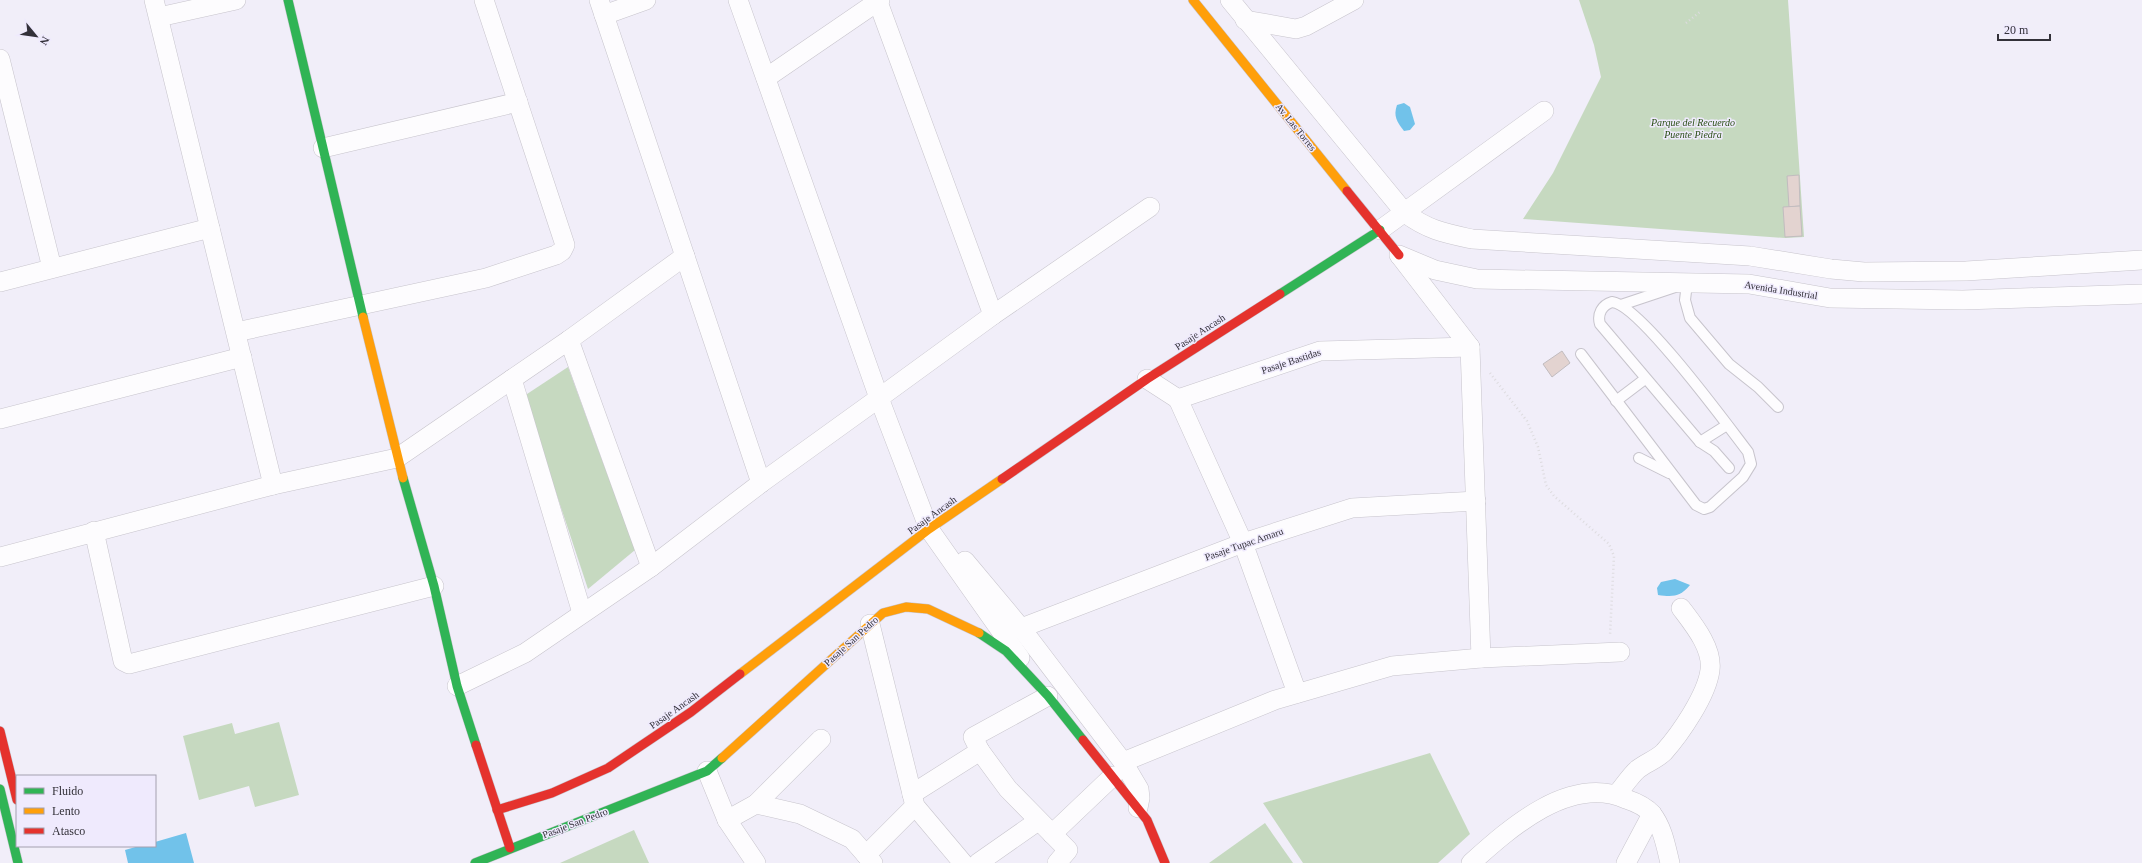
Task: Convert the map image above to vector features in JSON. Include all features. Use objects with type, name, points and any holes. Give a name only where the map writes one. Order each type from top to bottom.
[{"type":"street","points":[[236,0],[156,8],[273,485]]},
{"type":"street","points":[[288,0],[397,458],[434,586],[457,686],[510,848]]},
{"type":"street","points":[[236,332],[486,278],[562,252],[565,245],[484,0]]},
{"type":"street","points":[[646,0],[602,8],[761,483]]},
{"type":"street","points":[[738,0],[879,398],[929,529],[1035,680]]},
{"type":"street","name":"Av. Las Torres","points":[[1193,0],[1399,255]]},
{"type":"street","points":[[1230,0],[1405,212],[1421,225],[1440,232],[1472,239],[1750,256],[1831,269],[1864,272],[1966,271],[2142,260]]},
{"type":"street","points":[[1245,20],[1296,28],[1306,26],[1354,0]]},
{"type":"street","points":[[766,78],[879,1],[993,316]]},
{"type":"street","points":[[0,59],[52,268]]},
{"type":"street","points":[[323,148],[518,102]]},
{"type":"street","points":[[1380,230],[1544,111]]},
{"type":"street","points":[[457,686],[526,653],[582,613],[651,567],[761,483],[993,316],[1150,207]]},
{"type":"street","points":[[0,282],[210,228]]},
{"type":"street","name":"Pasaje Ancash","points":[[497,810],[552,793],[608,768],[691,712],[929,529],[1147,379],[1380,230]]},
{"type":"street","points":[[1399,255],[1470,347],[1481,658]]},
{"type":"street","name":"Avenida Industrial","points":[[1399,255],[1435,270],[1477,279],[1749,284],[1838,298],[1963,300],[2142,294]]},
{"type":"street","points":[[0,557],[273,485],[397,458],[569,340],[685,256]]},
{"type":"street","points":[[569,340],[651,567]]},
{"type":"street","name":"Pasaje Bastidas","points":[[1178,399],[1320,351],[1331,349],[1470,347]]},
{"type":"street","points":[[0,419],[242,357]]},
{"type":"street","points":[[512,379],[582,613]]},
{"type":"street","points":[[1147,379],[1178,399],[1243,543],[1297,693]]},
{"type":"street","name":"Pasaje Tupac Amaru","points":[[1021,628],[1243,543],[1362,506],[1476,501]]},
{"type":"street","points":[[929,529],[955,549],[1021,628],[1118,769],[1139,789],[1140,798],[1138,808],[1147,820],[1165,863]]},
{"type":"street","points":[[94,531],[123,661],[129,664],[434,586]]},
{"type":"street","name":"Pasaje San Pedro","points":[[474,863],[707,771],[883,613],[906,607],[928,609],[979,633],[1006,651],[1118,769]]},
{"type":"street","points":[[1617,794],[1638,769],[1663,753],[1686,724],[1701,695],[1710,670],[1706,648],[1698,630],[1681,608]]},
{"type":"street","points":[[870,624],[913,800],[963,863]]},
{"type":"street","points":[[1052,834],[1118,769],[1268,703],[1297,693],[1392,666],[1481,658],[1614,651]]},
{"type":"street","points":[[1048,696],[974,738],[980,751],[1008,789],[1068,850],[1057,863]]},
{"type":"street","points":[[0,731],[16,796]]},
{"type":"street","points":[[726,820],[756,804],[821,739]]},
{"type":"street","points":[[756,804],[800,814],[852,839],[870,859],[913,800],[980,751]]},
{"type":"street","points":[[707,771],[726,820],[756,863]]},
{"type":"street","points":[[0,789],[18,863]]},
{"type":"street","points":[[1472,863],[1505,833],[1541,809],[1577,796],[1602,792],[1617,794],[1638,804],[1652,814],[1663,834],[1670,863]]},
{"type":"street","points":[[1626,863],[1652,814]]},
{"type":"street","points":[[978,863],[1038,821]]},
{"type":"lane","points":[[1621,305],[1687,283],[1685,300],[1690,318],[1729,364],[1753,383],[1778,407]]},
{"type":"lane","points":[[1580,354],[1696,505],[1704,509],[1710,507],[1744,477],[1751,464],[1748,452],[1651,331],[1621,305],[1612,302],[1604,307],[1599,319],[1600,324],[1700,442],[1714,451],[1730,468]]},
{"type":"lane","points":[[1616,402],[1645,378]]},
{"type":"lane","points":[[1700,442],[1727,425]]},
{"type":"lane","points":[[1639,458],[1671,474]]},
{"type":"path","points":[[1686,23],[1701,11]]},
{"type":"path","points":[[1489,372],[1527,421],[1538,447],[1546,485],[1554,496],[1609,544],[1614,556],[1614,651]]},
{"type":"green space","name":"Parque del Recuerdo Puente Piedra","points":[[1579,0],[1788,0],[1804,237],[1785,238],[1523,219],[1553,173],[1601,77],[1594,45]]},
{"type":"green space","points":[[568,367],[635,550],[588,589],[524,396]]},
{"type":"green space","points":[[279,722],[299,795],[255,807],[249,786],[199,800],[183,736],[232,723],[235,734]]},
{"type":"green space","points":[[1430,753],[1470,834],[1438,863],[1303,863],[1263,803]]},
{"type":"green space","points":[[1265,823],[1293,863],[1209,863]]},
{"type":"green space","points":[[634,830],[649,863],[560,863]]},
{"type":"water","points":[[1404,103],[1410,107],[1415,124],[1410,130],[1404,131],[1398,122],[1395,112],[1397,105]]},
{"type":"water","points":[[1675,579],[1690,585],[1683,592],[1676,595],[1658,595],[1657,588],[1661,582]]},
{"type":"water","points":[[186,833],[194,863],[128,863],[125,850],[136,847],[156,847],[156,842]]},
{"type":"building","points":[[1799,175],[1800,206],[1789,207],[1787,176]]},
{"type":"building","points":[[1800,206],[1802,236],[1785,237],[1783,207]]},
{"type":"building","points":[[1562,351],[1570,363],[1552,377],[1543,364]]},
{"type":"traffic: fast","points":[[288,0],[363,317]]},
{"type":"traffic: fast","points":[[1280,294],[1380,230]]},
{"type":"traffic: fast","points":[[403,478],[434,586],[457,686],[476,745]]},
{"type":"traffic: fast","points":[[979,633],[1006,651],[1048,696],[1083,740]]},
{"type":"traffic: fast","points":[[475,863],[707,771],[722,758]]},
{"type":"traffic: fast","points":[[0,789],[18,863]]},
{"type":"traffic: slow","points":[[1193,0],[1347,191]]},
{"type":"traffic: slow","points":[[363,317],[403,478]]},
{"type":"traffic: slow","points":[[740,674],[929,529],[1002,479]]},
{"type":"traffic: slow","points":[[722,758],[883,613],[906,607],[928,609],[979,633]]},
{"type":"traffic: jam","points":[[1347,191],[1399,255]]},
{"type":"traffic: jam","points":[[1002,479],[1147,379],[1280,294]]},
{"type":"traffic: jam","points":[[497,810],[552,793],[608,768],[691,712],[740,674]]},
{"type":"traffic: jam","points":[[0,731],[16,796]]},
{"type":"traffic: jam","points":[[1083,740],[1147,820],[1165,863]]},
{"type":"traffic: jam","points":[[476,745],[510,848]]}]
